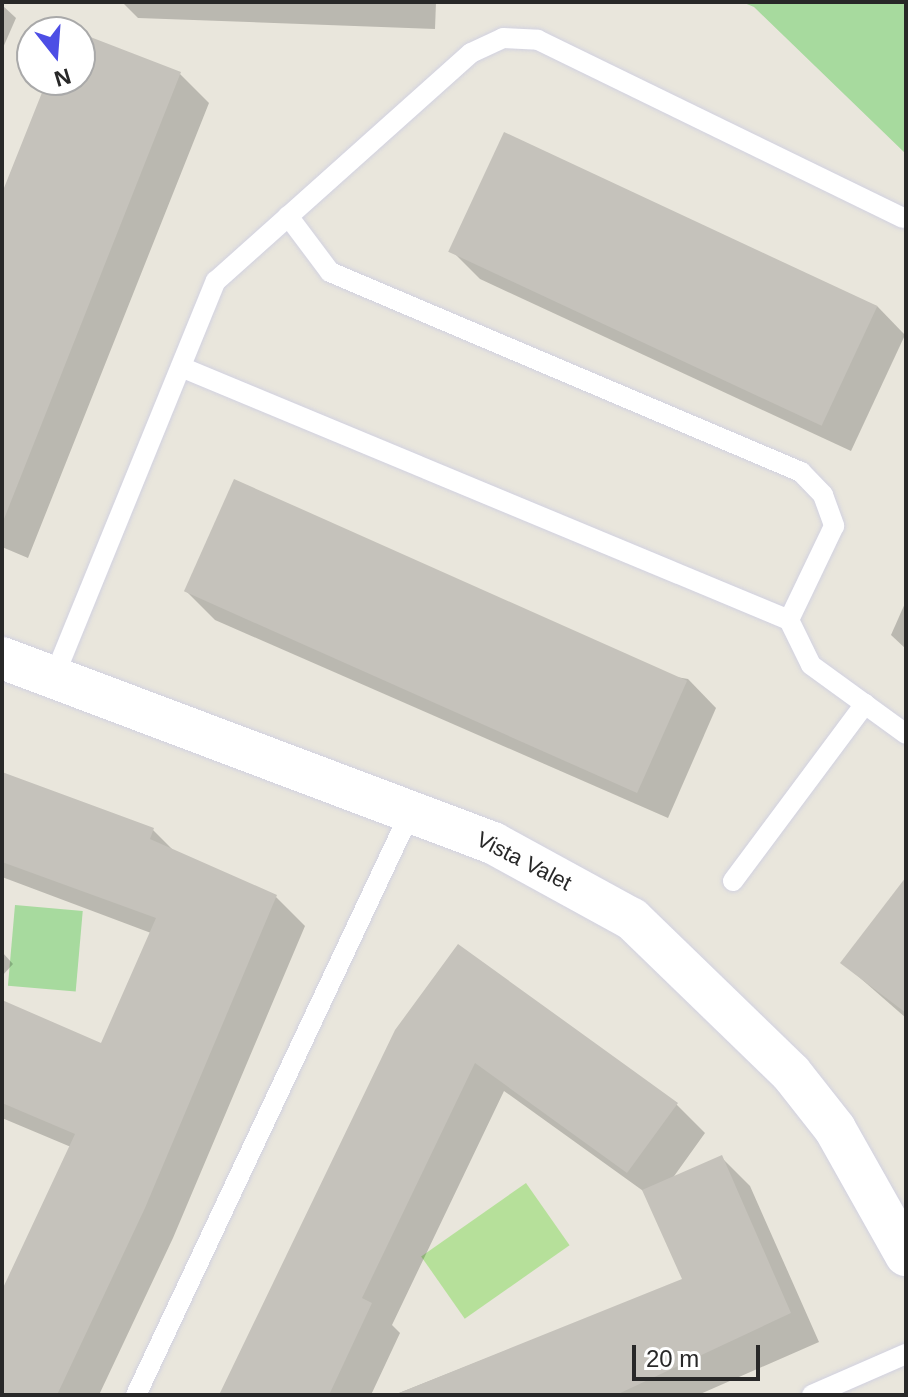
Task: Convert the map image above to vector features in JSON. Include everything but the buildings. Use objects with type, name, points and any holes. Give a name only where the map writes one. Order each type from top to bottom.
[{"type":"street","name":"Vista Valet","points":[[2,658],[493,843],[632,919],[791,1073],[835,1129],[906,1255]]},
{"type":"lane","points":[[54,677],[216,281],[471,53],[503,38],[538,40],[903,218]]},
{"type":"lane","points":[[288,216],[330,272],[801,472],[823,495],[834,526],[789,620]]},
{"type":"lane","points":[[181,367],[789,620],[811,665],[906,734]]},
{"type":"lane","points":[[733,881],[865,704]]},
{"type":"lane","points":[[136,1395],[411,811]]},
{"type":"lane","points":[[812,1395],[906,1354]]},
{"type":"green space","points":[[742,2],[906,2],[906,154],[754,7]]},
{"type":"green space","points":[[15,905],[83,911],[76,992],[8,986]]},
{"type":"green space","points":[[526,1183],[570,1245],[465,1319],[421,1256]]}]
